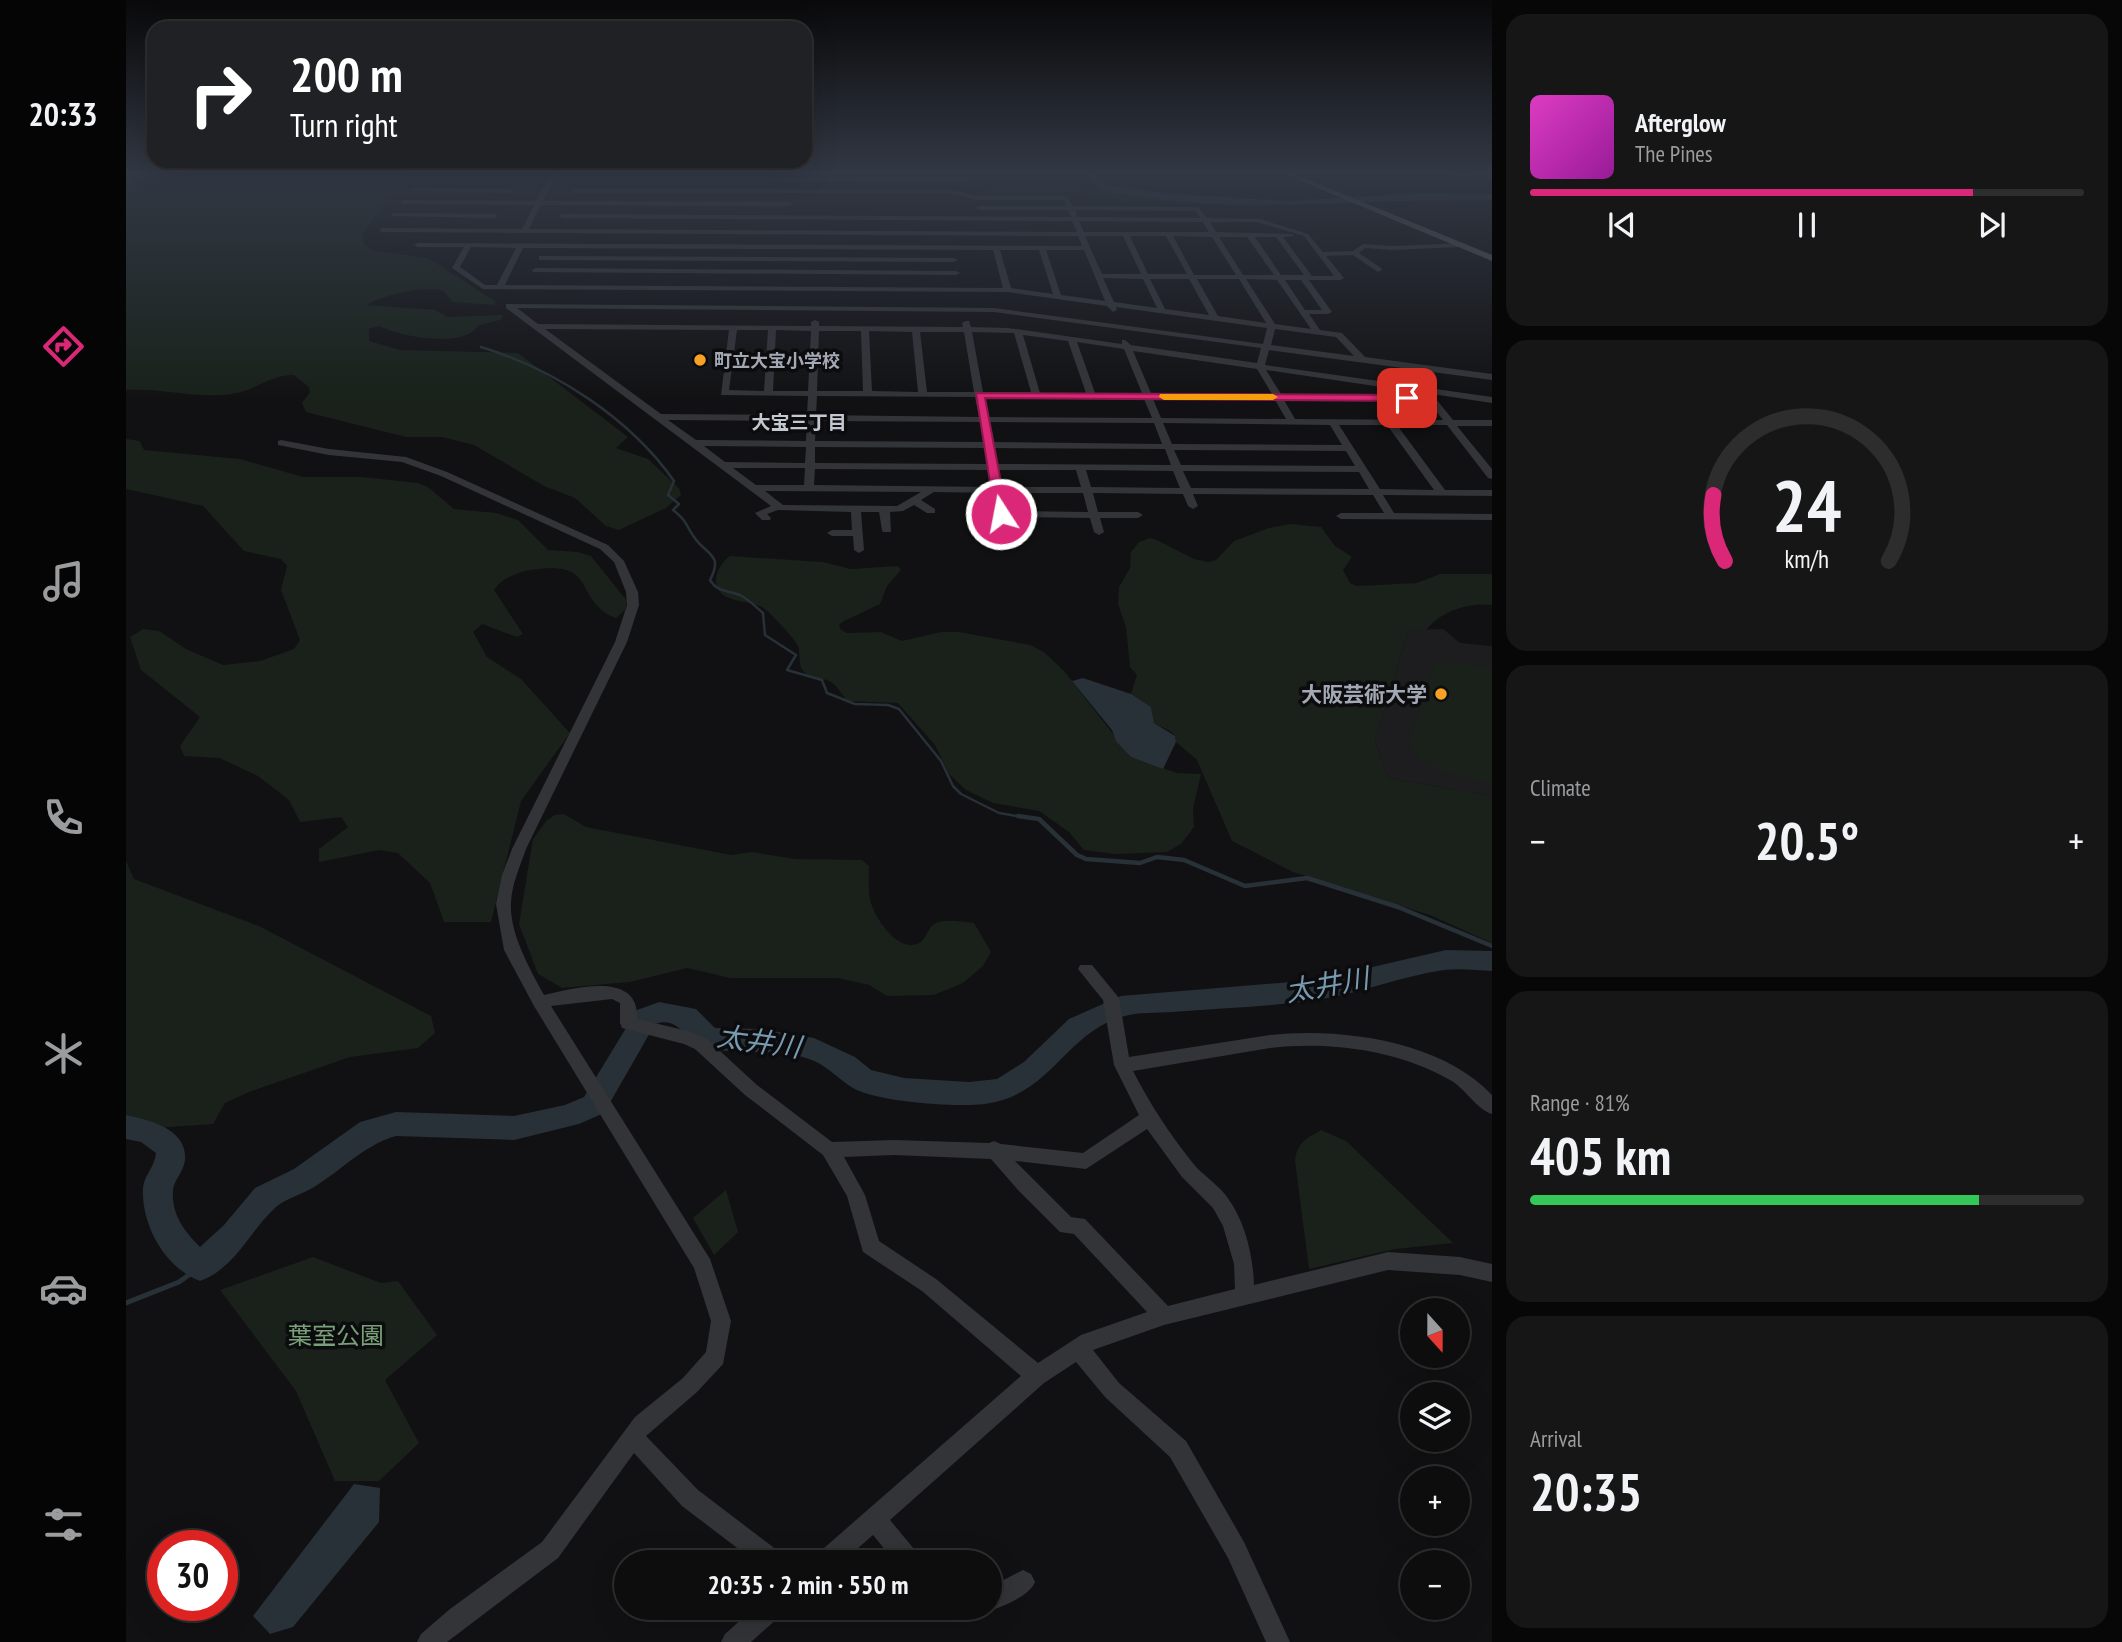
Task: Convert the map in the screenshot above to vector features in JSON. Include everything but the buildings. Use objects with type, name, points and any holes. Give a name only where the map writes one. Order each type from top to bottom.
[{"type":"main road","points":[[1466,248],[1492,258]]},
{"type":"street","points":[[468,248],[456,268],[483,287],[1008,290],[1339,335],[1360,358]]},
{"type":"street","points":[[500,287],[520,248]]},
{"type":"street","points":[[528,287],[547,248]]},
{"type":"street","points":[[661,327],[682,248]]},
{"type":"street","points":[[809,488],[818,248]]},
{"type":"street","points":[[951,248],[1002,516],[1138,515]]},
{"type":"street","points":[[979,248],[1087,248],[1193,506]]},
{"type":"street","points":[[996,248],[1008,290]]},
{"type":"street","points":[[1042,248],[1058,296]]},
{"type":"street","points":[[1132,248],[1162,311]]},
{"type":"street","points":[[1176,248],[1215,318]]},
{"type":"street","points":[[1223,248],[1272,326],[1260,367],[1292,421]]},
{"type":"street","points":[[1258,248],[1317,332]]},
{"type":"street","points":[[1286,248],[1328,312],[1303,312]]},
{"type":"street","points":[[1099,276],[1340,278],[1317,248]]},
{"type":"street","points":[[1355,253],[1361,248]]},
{"type":"street","points":[[1322,254],[1355,253],[1378,270]]},
{"type":"street","points":[[542,258],[954,260]]},
{"type":"street","points":[[536,270],[956,273]]},
{"type":"street","points":[[778,507],[509,306],[963,309],[1024,312],[1492,377]]},
{"type":"street","points":[[537,326],[967,329],[1018,332],[1490,401]]},
{"type":"street","points":[[733,328],[724,393],[1336,398],[1428,394]]},
{"type":"street","points":[[768,394],[772,328]]},
{"type":"street","points":[[865,329],[868,394]]},
{"type":"street","points":[[916,329],[923,395]]},
{"type":"street","points":[[1018,332],[1036,396]]},
{"type":"street","points":[[1072,340],[1092,396]]},
{"type":"street","points":[[1465,373],[1472,382]]},
{"type":"street","points":[[1320,375],[1336,398]]},
{"type":"street","points":[[1480,390],[1490,401]]},
{"type":"street","points":[[1428,394],[1492,476]]},
{"type":"street","points":[[658,417],[1492,423]]},
{"type":"street","points":[[1332,422],[1391,516]]},
{"type":"street","points":[[1390,422],[1442,493]]},
{"type":"street","points":[[281,443],[310,449],[404,459],[584,536],[604,547],[623,569],[632,592],[633,605],[621,642],[519,849],[503,904],[512,950],[540,1002],[703,1265],[722,1321],[716,1357],[690,1385],[642,1424],[550,1550],[458,1617],[429,1642]]},
{"type":"street","points":[[692,443],[1348,448]]},
{"type":"street","points":[[721,465],[1362,469]]},
{"type":"street","points":[[1080,467],[1099,531]]},
{"type":"street","points":[[752,488],[1492,493]]},
{"type":"street","points":[[766,518],[760,513],[778,507],[899,509],[932,489]]},
{"type":"street","points":[[914,500],[931,511]]},
{"type":"street","points":[[856,508],[859,550]]},
{"type":"street","points":[[884,509],[887,530]]},
{"type":"street","points":[[1052,514],[1056,528]]},
{"type":"street","points":[[1341,516],[1492,517]]},
{"type":"street","points":[[832,533],[858,533]]},
{"type":"street","points":[[1086,969],[1111,998],[1122,1065],[1149,1118],[1188,1171],[1220,1202],[1232,1224],[1244,1264],[1245,1295]]},
{"type":"street","points":[[540,1002],[557,996],[617,992],[625,998],[631,1010],[628,1023],[688,1038],[701,1044],[751,1090],[829,1150],[845,1173],[866,1217],[870,1246],[929,1285],[1037,1376]]},
{"type":"street","points":[[1122,1065],[1291,1039],[1323,1039],[1373,1046],[1444,1068],[1463,1078],[1492,1107]]},
{"type":"street","points":[[829,1150],[879,1146],[993,1149],[1086,1161],[1149,1118]]},
{"type":"street","points":[[993,1149],[1067,1226],[1077,1225],[1164,1316]]},
{"type":"street","points":[[839,1550],[1037,1376],[1088,1342],[1164,1316],[1388,1261],[1460,1266],[1492,1273]]},
{"type":"street","points":[[1078,1348],[1112,1390],[1178,1449],[1236,1550],[1278,1642]]},
{"type":"street","points":[[633,1437],[690,1498],[758,1550]]},
{"type":"street","points":[[874,1519],[900,1550]]},
{"type":"street","points":[[1002,1593],[1023,1582]]},
{"type":"street","points":[[733,1642],[758,1620]]},
{"type":"shaded area","name":"大阪芸術大学","points":[[1443,629],[1460,643],[1492,646],[1492,796],[1388,778],[1375,741],[1408,630]]},
{"type":"shaded area","points":[[1083,678],[1131,694],[1151,707],[1154,723],[1175,736],[1176,742],[1163,769],[1131,757],[1116,741],[1112,730],[1072,681]]},
{"type":"shaded area","points":[[354,1484],[380,1488],[379,1522],[293,1627],[270,1634],[253,1616]]},
{"type":"green space","points":[[126,248],[369,248],[375,251],[428,258],[496,302],[493,305],[453,302],[442,290],[423,290],[393,295],[366,305],[435,310],[447,317],[503,315],[500,320],[479,325],[461,337],[447,339],[417,337],[379,326],[369,329],[369,341],[400,350],[518,353],[628,437],[616,448],[648,459],[679,488],[681,495],[666,508],[619,530],[606,526],[575,498],[544,486],[474,445],[442,437],[406,437],[306,412],[302,403],[310,392],[309,387],[294,375],[231,394],[126,390]]},
{"type":"green space","points":[[126,439],[140,441],[144,450],[240,459],[303,477],[362,477],[418,483],[428,487],[454,509],[496,513],[518,520],[548,550],[578,552],[591,556],[627,601],[625,610],[616,618],[602,610],[577,576],[567,570],[552,568],[525,571],[505,579],[494,590],[523,634],[517,637],[482,624],[473,632],[487,657],[521,679],[570,733],[521,801],[491,922],[444,922],[430,883],[398,853],[379,850],[319,862],[319,849],[348,827],[341,817],[300,822],[289,800],[258,776],[219,758],[184,756],[180,746],[200,717],[141,670],[130,637],[143,629],[159,631],[186,649],[223,665],[260,661],[294,649],[300,640],[281,590],[287,566],[281,559],[244,551],[203,506],[126,489]]},
{"type":"green space","points":[[1290,524],[1321,527],[1335,546],[1352,557],[1343,570],[1350,583],[1357,586],[1417,583],[1440,574],[1492,574],[1492,605],[1456,609],[1439,618],[1426,630],[1408,630],[1375,741],[1388,778],[1492,796],[1492,943],[1430,915],[1293,872],[1232,841],[1197,760],[1176,742],[1170,731],[1154,723],[1151,707],[1131,694],[1137,675],[1130,667],[1126,627],[1118,604],[1119,587],[1130,568],[1131,552],[1139,542],[1150,538],[1157,540],[1194,559],[1209,562],[1216,560],[1234,541],[1269,528]]},
{"type":"green space","points":[[730,556],[822,562],[851,569],[898,566],[901,570],[887,586],[880,604],[844,621],[839,625],[841,630],[847,633],[881,632],[902,641],[941,632],[959,632],[1030,645],[1044,652],[1064,671],[1131,757],[1177,773],[1201,774],[1193,808],[1194,827],[1181,844],[1167,852],[1115,854],[1084,850],[1069,832],[1039,811],[993,803],[966,790],[949,774],[935,745],[898,703],[847,701],[832,682],[804,672],[796,643],[765,609],[731,599],[721,593],[716,584],[717,575],[723,562]]},
{"type":"green space","points":[[1435,663],[1492,667],[1492,782],[1468,779],[1443,771],[1422,759],[1414,750],[1410,739]]},
{"type":"green space","points":[[564,814],[586,827],[731,855],[752,852],[795,859],[862,860],[869,866],[872,906],[881,923],[894,938],[909,945],[917,944],[924,939],[931,927],[940,922],[974,923],[991,952],[983,966],[963,983],[934,995],[887,996],[869,985],[838,978],[730,978],[687,968],[630,982],[562,988],[538,974],[519,924],[533,839],[547,820]]},
{"type":"green space","points":[[126,861],[134,879],[261,927],[431,1016],[435,1033],[418,1048],[350,1057],[249,1092],[225,1103],[213,1124],[126,1130]]},
{"type":"green space","points":[[1321,1130],[1346,1141],[1453,1243],[1395,1249],[1309,1269],[1295,1161],[1303,1142]]},
{"type":"green space","points":[[726,1190],[738,1232],[714,1255],[693,1218]]},
{"type":"green space","name":"葉室公園","points":[[313,1257],[381,1283],[398,1281],[437,1335],[385,1380],[419,1443],[379,1481],[335,1481],[296,1391],[220,1290]]},
{"type":"waterway","points":[[481,347],[508,356],[563,382],[613,417],[656,458],[674,481],[668,495],[679,504],[673,510],[714,560],[714,571],[710,580],[720,589],[743,597],[763,613],[765,635],[796,655],[787,670],[822,680],[827,693],[855,704],[888,705],[899,709],[941,761],[953,786],[961,794],[999,813],[1029,818]]},
{"type":"waterway","points":[[1018,816],[1039,819],[1077,855],[1086,859],[1140,863],[1157,857],[1184,860],[1245,886],[1307,878],[1398,907],[1492,946]]},
{"type":"waterway","name":"太井川","points":[[126,1127],[151,1134],[167,1145],[170,1162],[158,1185],[161,1212],[173,1240],[200,1267],[235,1235],[266,1197],[304,1178],[370,1131],[396,1124],[514,1128],[569,1116],[594,1105],[646,1017],[659,1012],[687,1016],[708,1038],[760,1040],[814,1049],[845,1065],[863,1080],[904,1089],[969,1094],[1002,1090],[1034,1070],[1078,1026],[1121,1006],[1316,990],[1446,960],[1492,961]]},
{"type":"waterway","points":[[126,1303],[179,1282],[200,1267]]},
{"type":"slow traffic","points":[[1164,397],[1273,397]]},
{"type":"place","name":"町立大宝小学校","points":[[700,360]]},
{"type":"place","name":"大阪芸術大学","points":[[1441,694]]},
{"type":"district","name":"大宝三丁目","points":[[799,422]]},
{"type":"route","points":[[1001,514],[979,395],[1407,398]]}]
